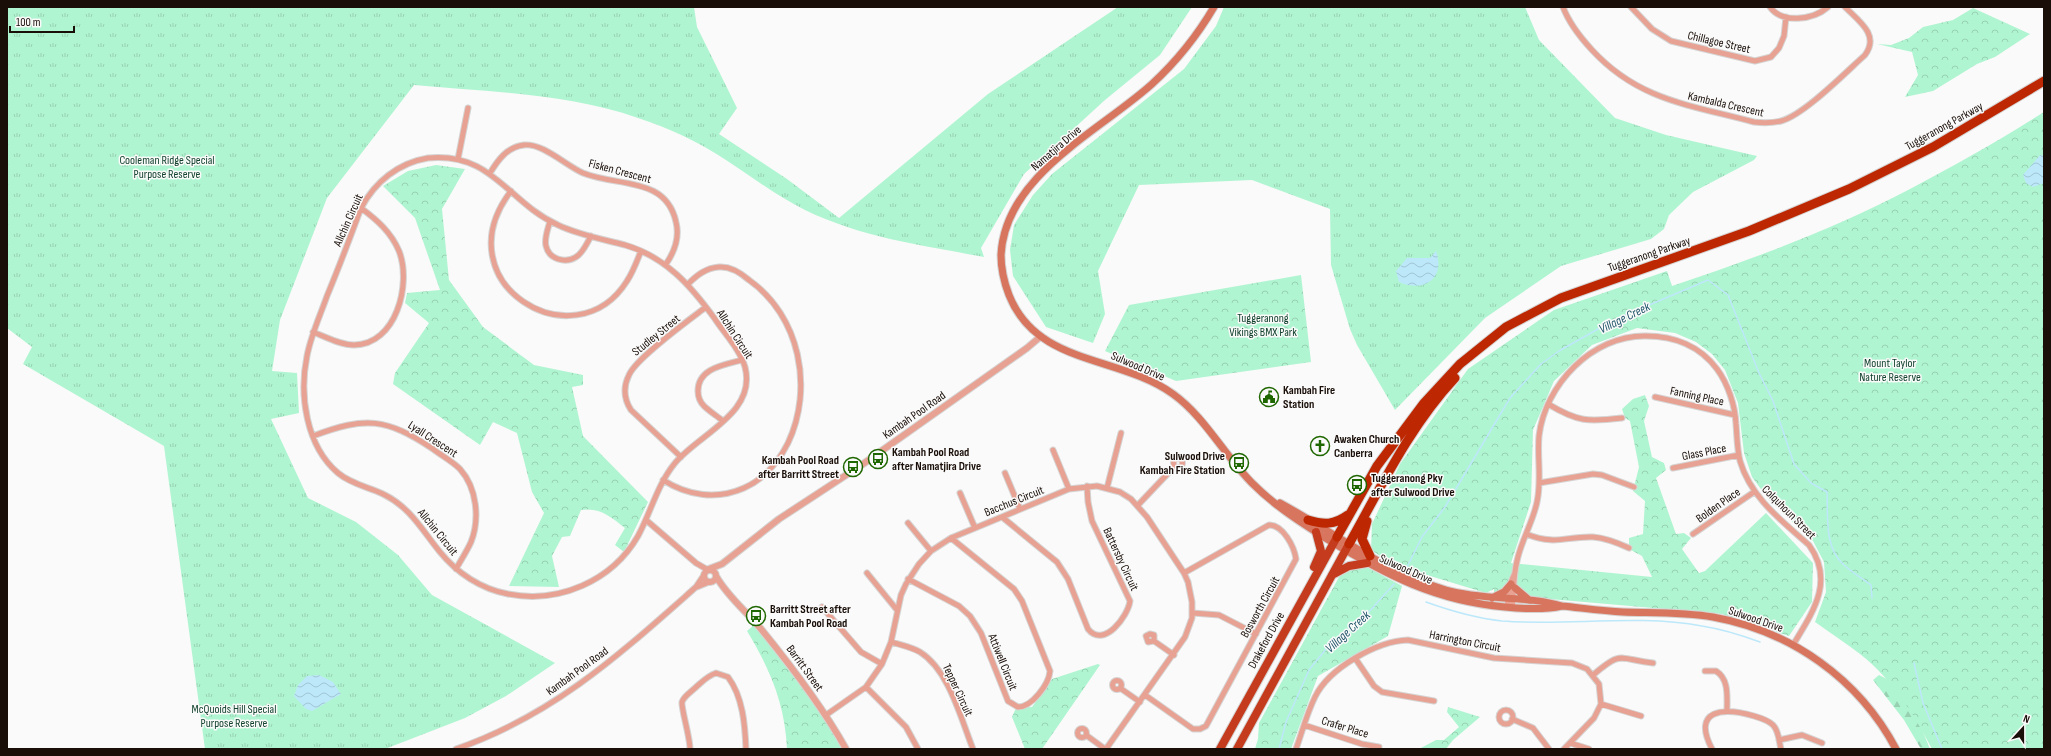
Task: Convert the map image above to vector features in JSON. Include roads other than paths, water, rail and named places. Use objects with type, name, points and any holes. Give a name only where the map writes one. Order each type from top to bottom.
[{"type":"highway","name":"Tuggeranong Parkway","points":[[1335,540],[1367,483],[1388,450],[1435,389],[1478,348],[1518,319],[1561,298],[1749,231],[1835,195],[1933,147],[2044,81]]},
{"type":"highway","name":"Tuggeranong Parkway","points":[[1347,547],[1403,449],[1425,414],[1444,389],[1477,357],[1519,326],[1567,302],[1755,235],[1840,199],[1933,154],[2044,88]]},
{"type":"highway","points":[[1331,576],[1349,566],[1368,560],[1362,537],[1372,502]]},
{"type":"highway","points":[[1308,520],[1322,524],[1330,524],[1350,513]]},
{"type":"highway","points":[[1307,591],[1320,554],[1320,541],[1316,532]]},
{"type":"highway","name":"Drakeford Drive","points":[[1220,749],[1335,540]]},
{"type":"highway","points":[[1237,749],[1347,547]]},
{"type":"main road","name":"Namatjira Drive","points":[[1040,337],[1028,327],[1012,304],[1002,271],[1001,254],[1005,232],[1017,206],[1032,185],[1051,164],[1150,86],[1174,63],[1194,39],[1214,7]]},
{"type":"main road","name":"Sulwood Drive","points":[[1040,337],[1061,350],[1141,376],[1172,393],[1190,409],[1236,466],[1275,505],[1316,532],[1335,540]]},
{"type":"main road","name":"Sulwood Drive","points":[[1261,491],[1399,580],[1432,593],[1466,602],[1510,604],[1543,609],[1562,606]]},
{"type":"main road","name":"Sulwood Drive","points":[[1368,560],[1427,584],[1510,604],[1530,601],[1548,602],[1562,606],[1620,612],[1697,615],[1744,624],[1793,645],[1819,660],[1850,686],[1876,716],[1896,749]]},
{"type":"main road","points":[[1490,598],[1498,596],[1513,586],[1530,601]]},
{"type":"street","name":"Kambalda Crescent","points":[[1563,7],[1570,22],[1585,42],[1610,68],[1634,85],[1671,101],[1754,122],[1768,123],[1782,121],[1799,113],[1870,49],[1872,43],[1870,33],[1844,7]]},
{"type":"street","name":"Chillagoe Street","points":[[1631,7],[1652,29],[1671,41],[1755,61],[1771,57],[1779,48],[1784,36],[1786,17]]},
{"type":"street","points":[[1770,7],[1775,14],[1786,17],[1812,16],[1828,7]]},
{"type":"street","points":[[458,159],[468,108]]},
{"type":"street","name":"Fisken Crescent","points":[[490,173],[498,160],[508,151],[515,147],[531,145],[542,148],[569,166],[588,175],[648,187],[665,199],[675,215],[678,235],[672,256],[666,264]]},
{"type":"street","name":"Allchin Circuit","points":[[435,158],[458,159],[474,164],[490,173],[532,209],[550,221],[570,230],[641,251],[666,264],[688,284],[706,307],[742,360],[746,371],[746,388],[739,405],[723,421],[681,456],[663,480],[646,520],[632,544],[614,566],[593,580],[564,593],[539,596],[508,594],[479,584],[456,569],[437,549],[417,520],[402,505],[384,495],[350,481],[336,472],[322,454],[313,436],[305,404],[304,381],[306,358],[314,332],[362,208],[369,195],[382,180],[408,164],[435,158]]},
{"type":"street","points":[[511,191],[497,212],[492,228],[491,248],[498,274],[519,299],[529,307],[549,314],[560,315],[582,313],[599,307],[615,296],[628,281],[641,251]]},
{"type":"street","points":[[314,332],[347,345],[367,343],[381,334],[389,325],[400,303],[404,285],[399,252],[384,227],[362,208]]},
{"type":"street","points":[[550,221],[545,240],[546,247],[551,255],[557,259],[565,260],[576,257],[591,236]]},
{"type":"street","points":[[663,480],[684,491],[707,495],[731,492],[751,484],[776,463],[785,450],[797,419],[802,395],[799,363],[794,341],[782,315],[765,292],[744,276],[732,269],[724,267],[704,271],[688,284]]},
{"type":"street","name":"Studley Street","points":[[681,456],[631,410],[626,401],[625,386],[629,374],[638,362],[706,307]]},
{"type":"street","name":"Colquhoun Street","points":[[1510,604],[1517,561],[1537,501],[1539,483],[1539,437],[1548,404],[1567,374],[1592,352],[1603,346],[1629,337],[1656,336],[1676,340],[1688,345],[1707,358],[1725,383],[1735,414],[1739,455],[1745,475],[1754,492],[1765,505],[1809,545],[1818,561],[1821,576],[1817,602],[1793,645]]},
{"type":"street","name":"Kambah Pool Road","points":[[709,570],[722,564],[779,519],[863,464],[1027,348],[1040,337]]},
{"type":"street","points":[[723,421],[703,405],[700,400],[698,388],[705,374],[712,368],[742,360]]},
{"type":"street","name":"Fanning Place","points":[[1655,397],[1735,414]]},
{"type":"street","points":[[1548,404],[1567,415],[1585,421],[1622,418]]},
{"type":"street","name":"Lyall Crescent","points":[[313,436],[348,424],[380,423],[404,431],[454,464],[469,483],[476,514],[471,542],[456,569]]},
{"type":"street","points":[[1107,488],[1121,433]]},
{"type":"street","points":[[1053,450],[1069,489]]},
{"type":"street","name":"Glass Place","points":[[1672,468],[1739,455]]},
{"type":"street","points":[[1138,505],[1175,466]]},
{"type":"street","points":[[1005,473],[1020,510]]},
{"type":"street","points":[[1539,483],[1593,474],[1602,475],[1634,488]]},
{"type":"street","name":"Bacchus Circuit","points":[[826,715],[866,687],[882,664],[891,642],[898,610],[908,579],[931,551],[951,538],[1069,489],[1087,486],[1107,488],[1124,494],[1138,505],[1184,573],[1191,591],[1192,613],[1185,637],[1174,655],[1105,749],[1086,735]]},
{"type":"street","name":"Battersby Circuit","points":[[1002,517],[1057,562],[1068,579],[1088,629],[1094,634],[1103,636],[1113,630],[1128,608],[1130,601],[1092,521],[1087,486]]},
{"type":"street","name":"Bolden Place","points":[[1693,534],[1754,492]]},
{"type":"street","points":[[960,493],[975,528]]},
{"type":"street","points":[[646,520],[696,563],[713,571],[716,575],[714,580],[710,582],[705,580],[704,575],[696,563]]},
{"type":"street","points":[[908,524],[931,551]]},
{"type":"street","name":"Bosworth Circuit","points":[[1145,695],[1189,727],[1197,730],[1202,729],[1209,722],[1296,559],[1295,553],[1278,527],[1274,525],[1264,527],[1184,573]]},
{"type":"street","points":[[1526,534],[1544,540],[1554,541],[1582,537],[1598,537],[1629,548]]},
{"type":"street","name":"Attiwell Circuit","points":[[908,579],[966,612],[981,633],[1008,701],[1018,707],[1030,703],[1048,679],[1050,671],[1022,601],[1006,582],[951,538]]},
{"type":"street","name":"Kambah Pool Road","points":[[716,575],[722,564]]},
{"type":"street","points":[[704,575],[709,570]]},
{"type":"street","points":[[867,573],[898,610]]},
{"type":"street","name":"Kambah Pool Road","points":[[456,749],[509,727],[561,698],[608,663],[696,587],[704,575]]},
{"type":"street","name":"Barritt Street","points":[[716,575],[723,589]]},
{"type":"street","name":"Kambah Pool Road","points":[[696,587],[710,582]]},
{"type":"street","name":"Barritt Street","points":[[710,582],[723,589],[758,625],[784,656],[826,715],[846,749]]},
{"type":"street","points":[[822,607],[861,652],[882,664]]},
{"type":"street","points":[[1192,613],[1219,615],[1256,634]]},
{"type":"street","name":"Harrington Circuit","points":[[1296,749],[1311,705],[1320,688],[1334,673],[1355,658],[1376,646],[1387,642],[1408,640],[1494,658],[1572,663],[1584,667],[1593,675]]},
{"type":"street","points":[[1154,641],[1174,655]]},
{"type":"street","name":"Tepper Circuit","points":[[891,642],[915,649],[934,664],[945,681],[973,749]]},
{"type":"street","points":[[1355,658],[1374,686],[1382,692],[1434,701]]},
{"type":"street","points":[[1564,749],[1594,718],[1601,704],[1600,688],[1593,675],[1616,658],[1653,663]]},
{"type":"street","points":[[1705,671],[1716,671],[1724,679],[1728,710]]},
{"type":"street","points":[[690,749],[688,730],[682,708],[682,702],[687,695],[708,677],[716,673],[723,674],[728,677],[737,695],[744,718],[746,749]]},
{"type":"street","points":[[866,687],[906,727],[918,749]]},
{"type":"street","points":[[1120,688],[1140,702]]},
{"type":"street","points":[[1601,704],[1641,716]]},
{"type":"street","points":[[1712,749],[1705,734],[1707,721],[1714,713],[1728,710],[1738,711],[1767,720],[1775,728],[1781,749]]},
{"type":"street","points":[[1512,719],[1533,728],[1549,749]]},
{"type":"street","name":"Crafer Place","points":[[1304,725],[1362,744],[1379,747]]},
{"type":"street","points":[[1779,740],[1802,735],[1822,743]]},
{"type":"street","points":[[1570,743],[1589,749]]},
{"type":"water","points":[[2040,155],[2044,156],[2044,183],[2033,187],[2026,183],[2023,175]]},
{"type":"water","points":[[1436,251],[1438,269],[1435,276],[1430,281],[1416,286],[1399,282],[1396,271],[1407,258],[1430,258]]},
{"type":"water","points":[[319,675],[333,682],[341,694],[312,711],[306,709],[294,696],[298,685],[307,676]]},
{"type":"waterway","name":"Village Creek","points":[[1406,569],[1422,537],[1445,507],[1510,398],[1541,364],[1559,351],[1614,320],[1708,280],[1728,295],[1759,373],[1773,401],[1794,464],[1811,483],[1827,492],[1828,530],[1830,540],[1837,557],[1843,564],[1871,585],[1872,598]]},
{"type":"waterway","name":"Village Creek","points":[[1279,749],[1286,722],[1309,670],[1330,644],[1367,614],[1394,584]]},
{"type":"waterway","points":[[1426,602],[1463,614],[1502,621],[1552,622],[1627,620],[1677,623],[1716,629],[1760,642]]},
{"type":"waterway","points":[[1914,663],[1923,703],[1942,749]]},
{"type":"place","name":"Kambah Fire Station","points":[[1269,397]]},
{"type":"place","name":"Awaken Church Canberra","points":[[1320,446]]},
{"type":"place","name":"Kambah Pool Road after Namatjira Drive","points":[[878,459]]},
{"type":"place","name":"Sulwood Drive Kambah Fire Station","points":[[1239,463]]},
{"type":"place","name":"Kambah Pool Road after Barritt Street","points":[[853,467]]},
{"type":"place","name":"Tuggeranong Pky after Sulwood Drive","points":[[1357,485]]},
{"type":"place","name":"Barritt Street after Kambah Pool Road","points":[[756,616]]},
{"type":"park label","name":"Cooleman Ridge Special Purpose Reserve","points":[[167,167]]},
{"type":"park label","name":"Tuggeranong Vikings BMX Park","points":[[1263,325]]},
{"type":"park label","name":"Mount Taylor Nature Reserve","points":[[1890,370]]},
{"type":"park label","name":"McQuoids Hill Special Purpose Reserve","points":[[234,716]]}]
